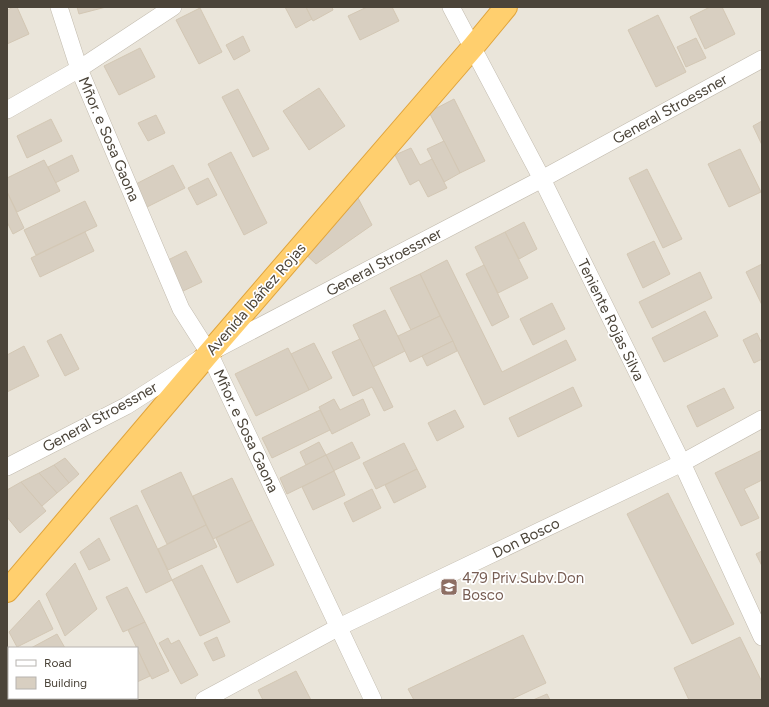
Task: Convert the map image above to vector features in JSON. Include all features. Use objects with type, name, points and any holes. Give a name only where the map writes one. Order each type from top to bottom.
[{"type":"highway","name":"Avenida Ibáñez Rojas","points":[[7,591],[506,7]]},
{"type":"street","name":"Mñor. e Sosa Gaona","points":[[59,7],[79,69],[181,309],[209,353],[373,700]]},
{"type":"street","points":[[7,110],[79,69],[173,7]]},
{"type":"street","name":"Teniente Rojas Silva","points":[[452,7],[542,179],[682,463],[762,637]]},
{"type":"street","name":"General Stroessner","points":[[7,467],[126,406],[209,353],[542,179],[762,59]]},
{"type":"street","name":"Don Bosco","points":[[204,700],[339,627],[682,463],[762,419]]},
{"type":"shaded area","points":[[7,7],[762,7],[762,700],[7,700]]},
{"type":"building","points":[[17,7],[29,34],[7,44],[7,10]]},
{"type":"building","points":[[77,7],[106,7],[79,14]]},
{"type":"building","points":[[285,7],[306,7],[312,19],[296,28]]},
{"type":"building","points":[[306,7],[332,7],[333,10],[313,21]]},
{"type":"building","points":[[367,7],[392,7],[399,21],[360,40],[348,16]]},
{"type":"building","points":[[710,7],[722,7],[735,34],[705,49],[690,17]]},
{"type":"building","points":[[200,8],[222,52],[199,64],[176,20]]},
{"type":"building","points":[[658,15],[686,72],[656,87],[628,30]]},
{"type":"building","points":[[243,36],[250,51],[234,60],[226,45]]},
{"type":"building","points":[[696,38],[706,58],[686,67],[677,47]]},
{"type":"building","points":[[140,48],[155,77],[119,95],[104,66]]},
{"type":"building","points":[[319,88],[345,126],[309,150],[283,111]]},
{"type":"building","points":[[238,89],[269,149],[253,157],[222,97]]},
{"type":"building","points":[[454,99],[485,161],[460,173],[429,112]]},
{"type":"building","points":[[156,115],[165,133],[148,141],[138,123]]},
{"type":"building","points":[[51,119],[62,141],[27,158],[17,136]]},
{"type":"building","points":[[762,121],[762,145],[753,126]]},
{"type":"building","points":[[444,141],[460,173],[444,182],[427,149]]},
{"type":"building","points":[[411,148],[420,165],[432,159],[447,188],[428,197],[419,180],[410,185],[395,155]]},
{"type":"building","points":[[740,149],[761,192],[729,207],[708,164]]},
{"type":"building","points":[[231,152],[267,223],[244,235],[208,164]]},
{"type":"building","points":[[72,155],[79,171],[55,183],[48,167]]},
{"type":"building","points":[[44,160],[60,191],[17,212],[7,192],[7,178]]},
{"type":"building","points":[[173,165],[185,188],[143,209],[132,186]]},
{"type":"building","points":[[647,169],[682,239],[663,248],[629,178]]},
{"type":"building","points":[[208,178],[217,195],[197,205],[188,188]]},
{"type":"building","points":[[7,192],[24,228],[13,234],[7,222]]},
{"type":"building","points":[[357,196],[372,225],[316,264],[302,251]]},
{"type":"building","points":[[85,201],[97,226],[36,255],[24,230]]},
{"type":"building","points":[[524,222],[537,249],[519,259],[505,232]]},
{"type":"building","points":[[85,232],[94,251],[40,277],[31,258]]},
{"type":"building","points":[[505,232],[528,278],[498,293],[475,247]]},
{"type":"building","points":[[654,241],[670,274],[643,288],[627,254]]},
{"type":"building","points":[[186,251],[202,282],[179,293],[164,262]]},
{"type":"building","points":[[447,260],[502,372],[566,340],[576,360],[484,405],[420,274]]},
{"type":"building","points":[[762,264],[762,305],[746,272]]},
{"type":"building","points":[[484,265],[509,317],[492,326],[466,274]]},
{"type":"building","points":[[700,272],[712,298],[652,328],[639,302]]},
{"type":"building","points":[[420,274],[440,316],[411,330],[390,288]]},
{"type":"building","points":[[552,303],[565,329],[533,345],[520,319]]},
{"type":"building","points":[[385,310],[405,351],[373,367],[353,325]]},
{"type":"building","points":[[705,311],[718,336],[664,362],[652,338]]},
{"type":"building","points":[[440,316],[453,341],[410,362],[398,336]]},
{"type":"building","points":[[757,333],[762,344],[762,359],[754,363],[743,340]]},
{"type":"building","points":[[61,334],[79,369],[65,376],[47,341]]},
{"type":"building","points":[[360,339],[393,407],[384,411],[372,387],[353,396],[332,352]]},
{"type":"building","points":[[453,341],[457,351],[427,366],[422,356]]},
{"type":"building","points":[[314,343],[332,378],[309,390],[291,354]]},
{"type":"building","points":[[24,346],[39,376],[7,392],[7,355]]},
{"type":"building","points":[[288,348],[309,390],[256,416],[235,374]]},
{"type":"building","points":[[573,387],[582,406],[518,437],[509,418]]},
{"type":"building","points":[[724,388],[734,408],[697,427],[687,406]]},
{"type":"building","points":[[334,399],[340,410],[363,399],[370,415],[332,434],[319,407]]},
{"type":"building","points":[[320,410],[330,430],[272,458],[262,438]]},
{"type":"building","points":[[455,410],[464,427],[437,441],[428,423]]},
{"type":"building","points":[[319,442],[326,455],[306,465],[300,452]]},
{"type":"building","points":[[352,442],[360,458],[333,471],[326,455]]},
{"type":"building","points":[[404,443],[417,469],[376,489],[363,463]]},
{"type":"building","points":[[762,450],[762,480],[744,489],[759,518],[741,526],[715,473]]},
{"type":"building","points":[[326,455],[334,471],[287,494],[280,478]]},
{"type":"building","points":[[65,458],[79,474],[69,483],[54,465]]},
{"type":"building","points":[[54,465],[69,483],[57,493],[39,473]]},
{"type":"building","points":[[417,469],[426,487],[394,503],[385,485]]},
{"type":"building","points":[[334,471],[345,495],[313,510],[302,487]]},
{"type":"building","points":[[181,472],[206,525],[167,544],[141,491]]},
{"type":"building","points":[[39,473],[57,493],[42,506],[21,482]]},
{"type":"building","points":[[232,478],[252,520],[213,539],[193,496]]},
{"type":"building","points":[[21,482],[46,511],[20,533],[7,517],[7,490]]},
{"type":"building","points":[[372,489],[381,508],[353,522],[344,503]]},
{"type":"building","points":[[668,493],[734,624],[692,644],[627,514]]},
{"type":"building","points":[[137,505],[172,580],[146,593],[110,518]]},
{"type":"building","points":[[252,520],[274,565],[237,583],[216,538]]},
{"type":"building","points":[[206,525],[217,547],[168,570],[158,549]]},
{"type":"building","points":[[99,538],[110,560],[89,570],[80,552]]},
{"type":"building","points":[[762,551],[762,566],[756,554]]},
{"type":"building","points":[[75,563],[97,609],[65,636],[46,594]]},
{"type":"building","points":[[202,565],[230,622],[200,636],[172,580]]},
{"type":"building","points":[[127,587],[145,622],[123,632],[106,597]]},
{"type":"building","points":[[39,600],[53,629],[17,647],[9,632]]},
{"type":"building","points":[[145,622],[169,671],[152,679],[138,650],[138,647],[136,647],[128,630]]},
{"type":"building","points":[[57,634],[64,647],[33,647]]},
{"type":"building","points":[[523,635],[546,683],[510,700],[414,700],[408,689]]},
{"type":"building","points":[[217,637],[225,656],[213,661],[204,643]]},
{"type":"building","points":[[740,637],[762,682],[762,700],[689,700],[674,668]]},
{"type":"building","points":[[168,638],[171,644],[179,640],[198,675],[181,684],[159,643]]},
{"type":"building","points":[[138,650],[150,676],[138,682]]},
{"type":"building","points":[[8,660],[7,697],[7,661]]},
{"type":"building","points":[[296,671],[311,700],[263,700],[258,690]]},
{"type":"building","points":[[547,694],[550,700],[533,700]]},
{"type":"building","points":[[8,699],[46,699],[45,700]]},
{"type":"building","points":[[48,699],[66,700],[49,700]]},
{"type":"building","points":[[86,699],[87,700],[71,700]]},
{"type":"building","points":[[93,699],[122,699],[91,700]]},
{"type":"place","name":"479 Priv.Subv.Don Bosco","points":[[449,587]]}]
